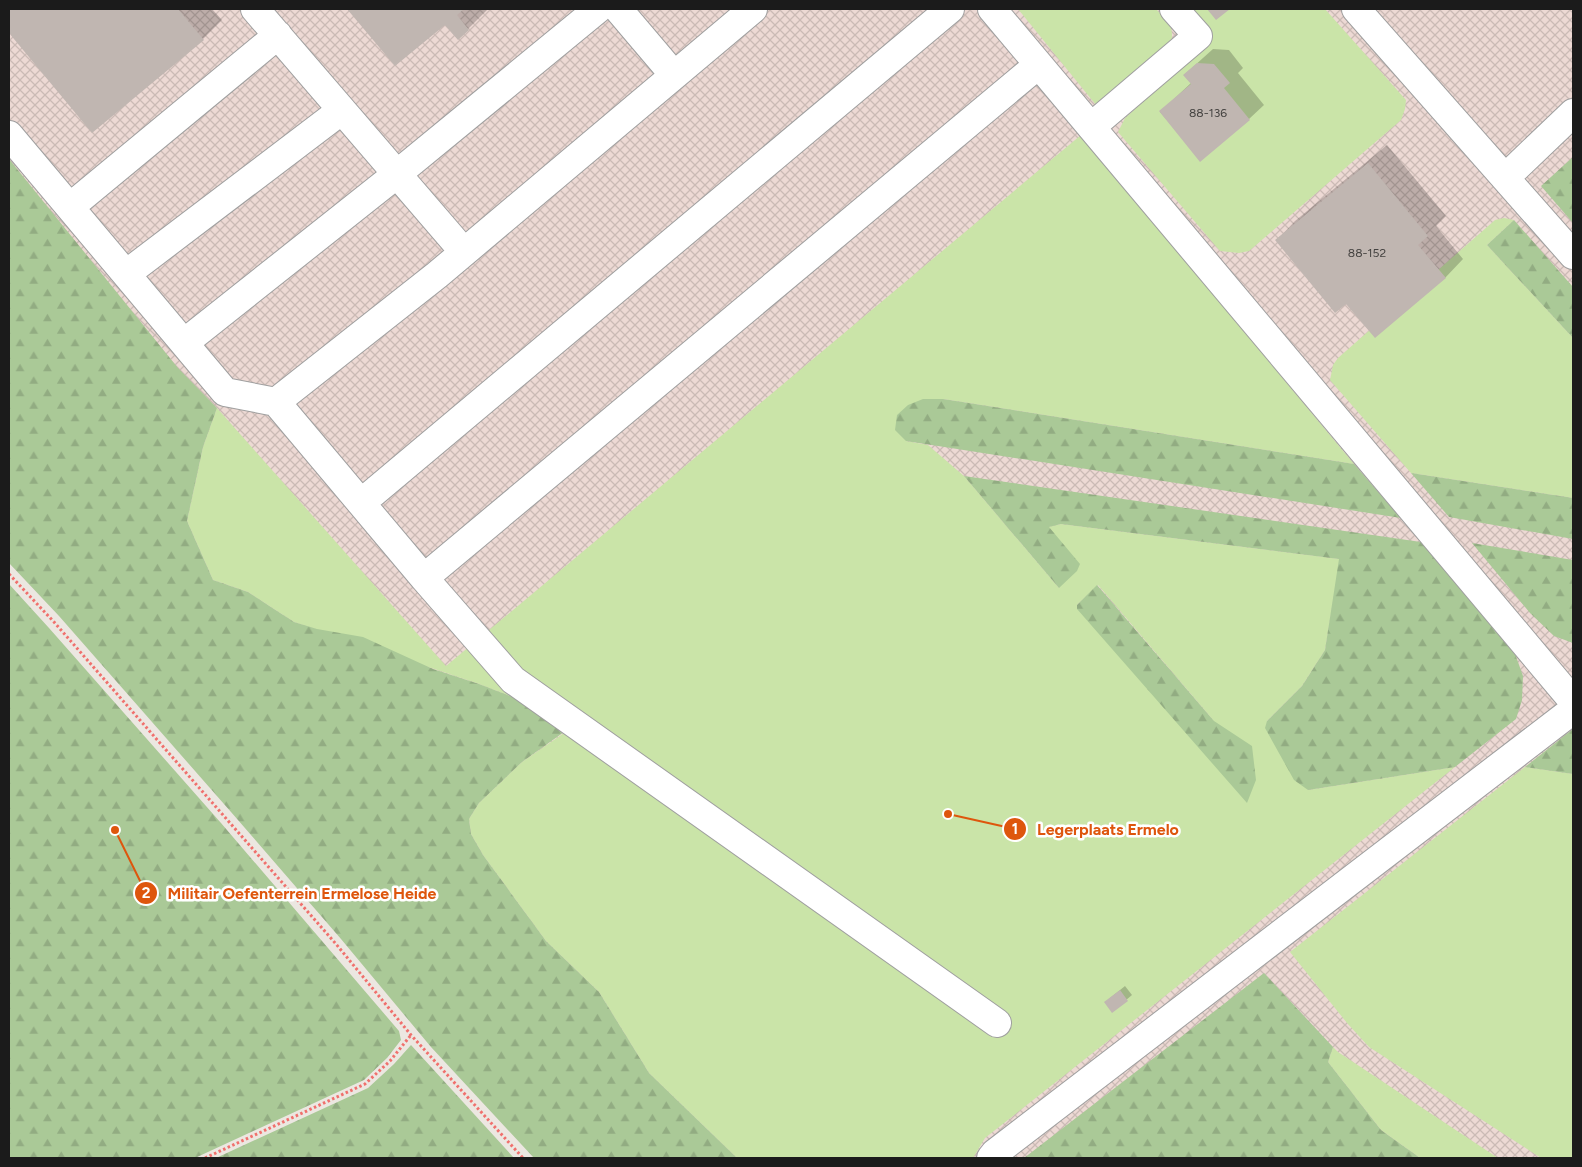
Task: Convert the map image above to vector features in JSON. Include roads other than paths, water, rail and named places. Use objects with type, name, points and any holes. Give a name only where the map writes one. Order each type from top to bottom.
[{"type":"lane","points":[[255,9],[464,252]]},
{"type":"lane","points":[[184,344],[397,174],[598,9]]},
{"type":"lane","points":[[618,9],[674,75]]},
{"type":"lane","points":[[276,402],[437,275],[753,9]]},
{"type":"lane","points":[[361,503],[950,9]]},
{"type":"lane","points":[[992,9],[1573,702]]},
{"type":"lane","points":[[1091,127],[1198,36],[1174,9]]},
{"type":"lane","points":[[1356,9],[1573,255]]},
{"type":"lane","points":[[70,208],[278,35]]},
{"type":"lane","points":[[424,578],[1038,65]]},
{"type":"lane","points":[[126,274],[342,110]]},
{"type":"lane","points":[[1505,178],[1573,113]]},
{"type":"lane","points":[[9,135],[225,392],[276,402],[424,578],[514,680],[997,1023]]},
{"type":"lane","points":[[991,1158],[1003,1146],[1573,710]]},
{"type":"place","name":"Legerplaats Ermelo","points":[[948,814]]},
{"type":"place","name":"Militair Oefenterrein Ermelose Heide","points":[[115,830]]}]
